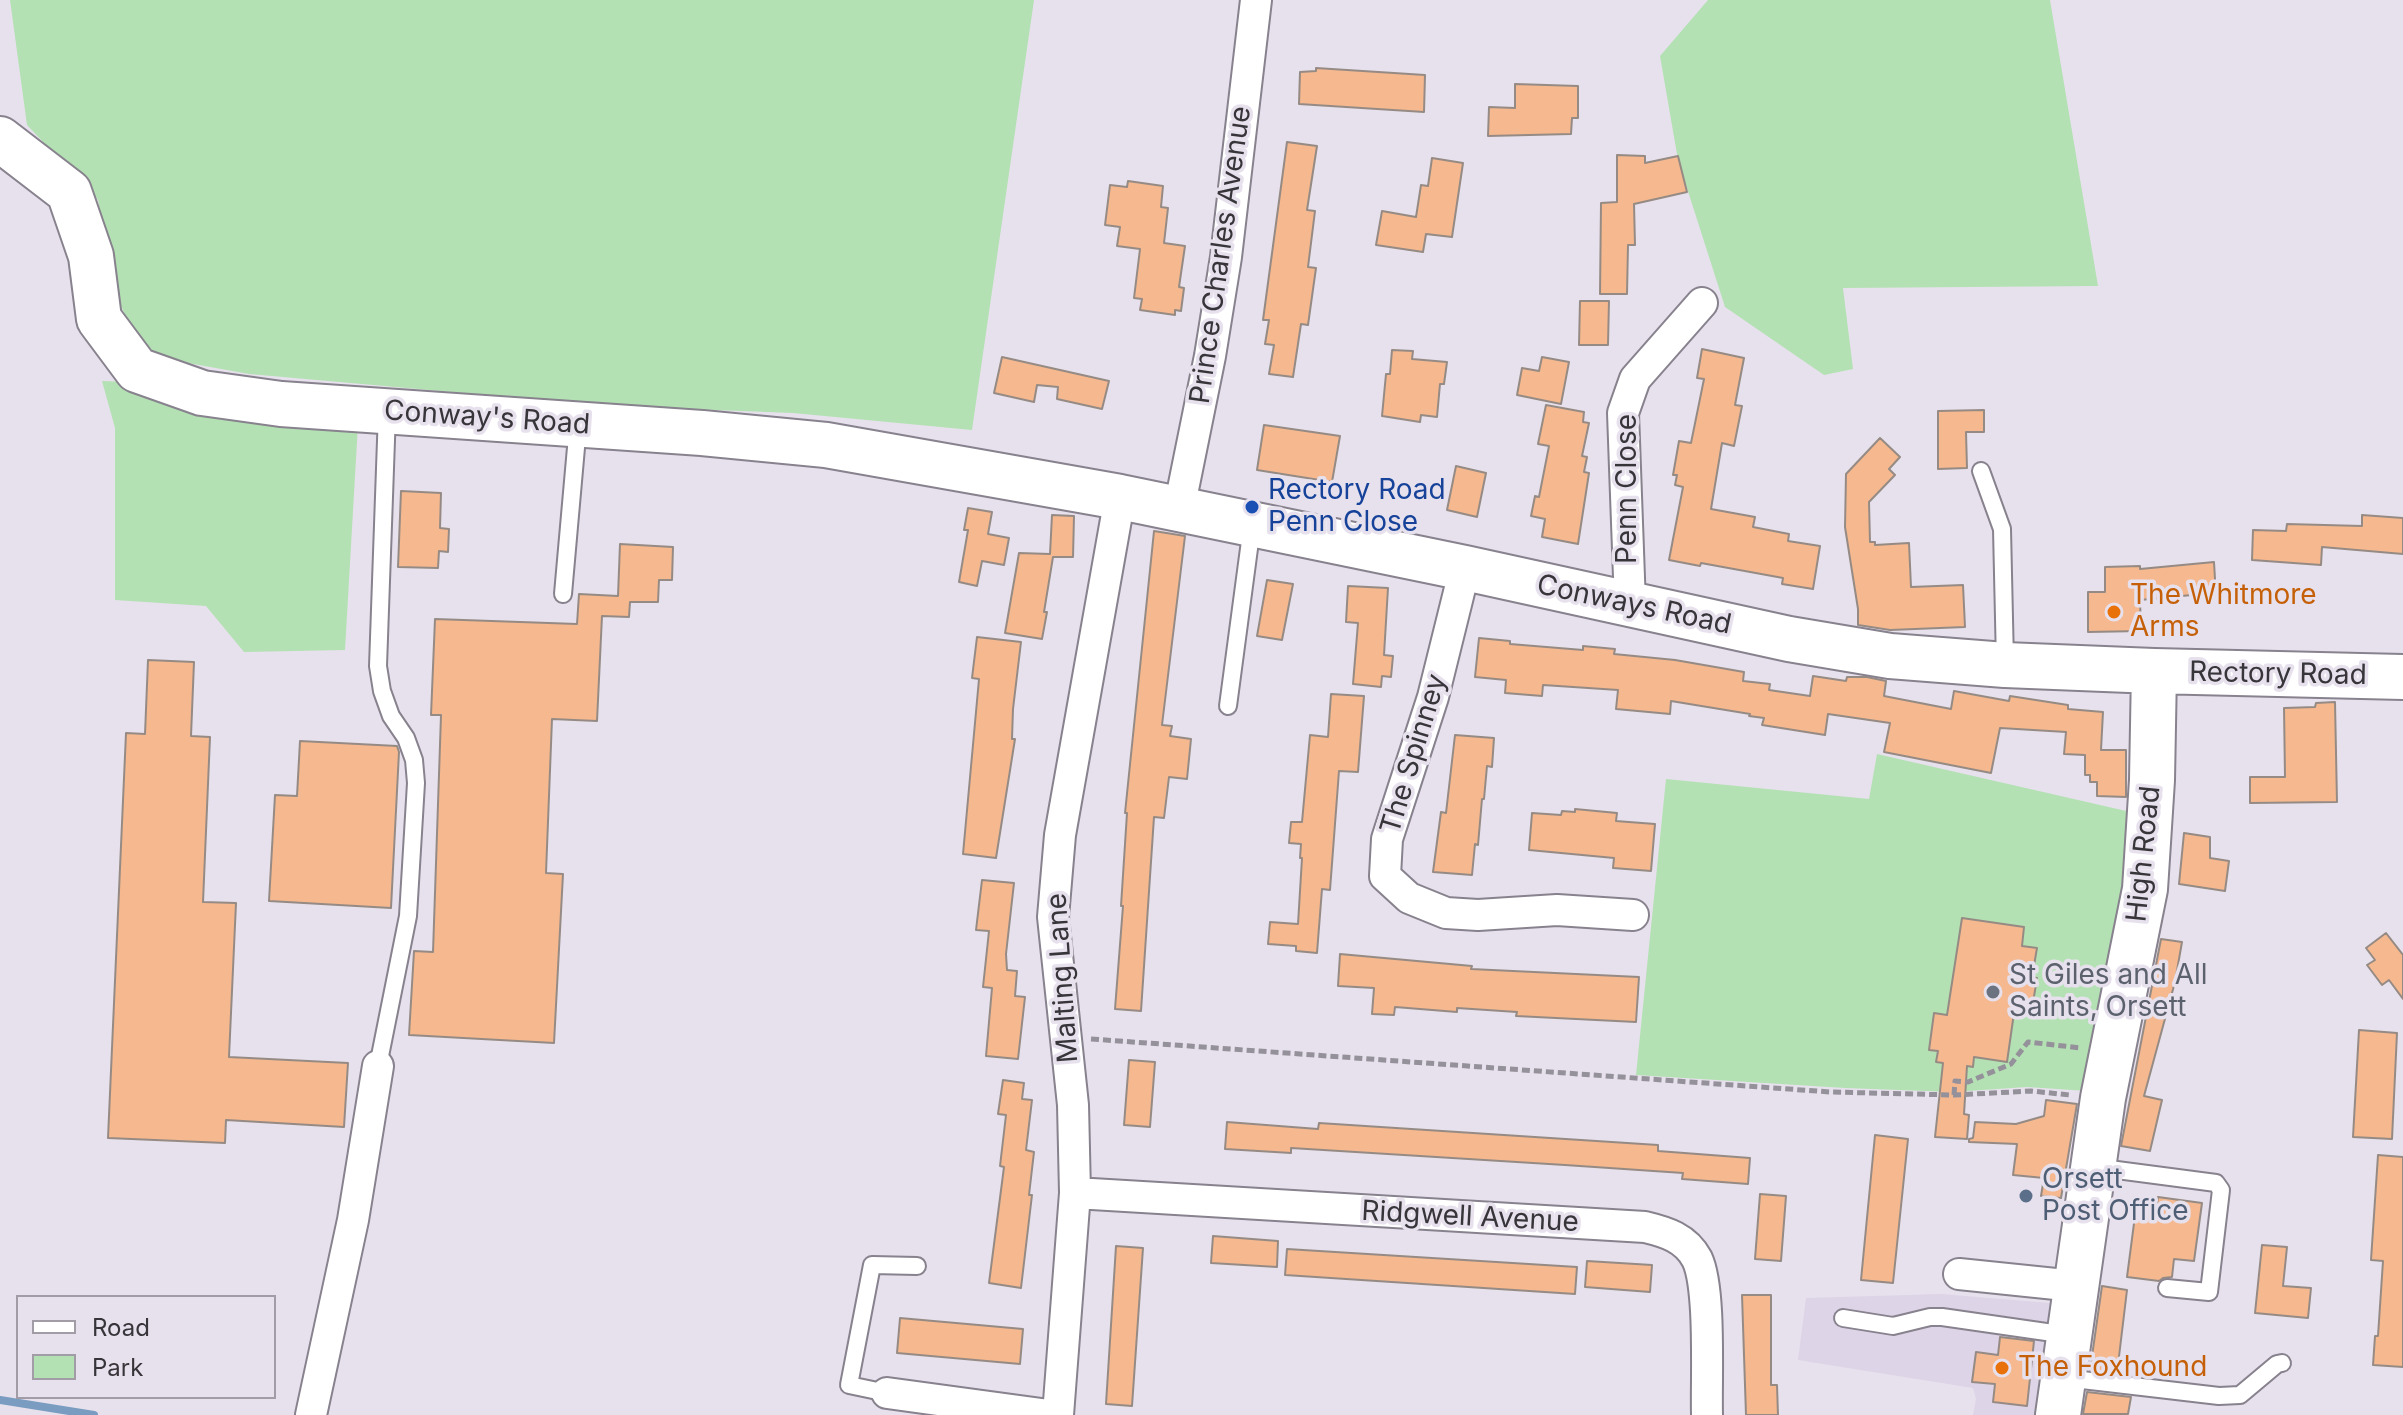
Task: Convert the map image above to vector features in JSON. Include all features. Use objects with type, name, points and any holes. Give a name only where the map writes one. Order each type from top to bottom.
[{"type":"main road","name":"Conway's Road","points":[[0,139],[69,192],[91,256],[99,319],[137,370],[202,393],[281,404],[826,445],[1120,497]]},
{"type":"main road","name":"Conways Road","points":[[1120,497],[1789,639],[1890,656],[2005,665],[2154,671]]},
{"type":"main road","name":"Rectory Road","points":[[2154,671],[2403,677]]},
{"type":"main road","name":"High Road","points":[[2061,1396],[2103,1098],[2145,889],[2152,780],[2154,671]]},
{"type":"street","name":"Prince Charles Avenue","points":[[1179,509],[1210,356],[1226,257],[1256,0]]},
{"type":"street","name":"Penn Close","points":[[1630,605],[1623,413],[1635,379],[1702,303]]},
{"type":"street","name":"Malting Lane","points":[[1058,1415],[1075,1193],[1073,1105],[1053,917],[1060,835],[1120,497]]},
{"type":"street","name":"The Spinney","points":[[1465,568],[1433,697],[1387,839],[1385,876],[1409,898],[1446,913],[1478,915],[1557,910],[1633,915]]},
{"type":"street","points":[[311,1415],[353,1220],[378,1066]]},
{"type":"street","name":"Ridgwell Avenue","points":[[1075,1193],[1645,1227],[1663,1231],[1678,1237],[1696,1258],[1704,1288],[1707,1415]]},
{"type":"street","points":[[1959,1274],[2075,1286]]},
{"type":"street","points":[[887,1393],[1049,1415]]},
{"type":"lane","points":[[378,1066],[408,916],[416,783],[414,760],[406,738],[391,716],[382,691],[378,666],[387,410]]},
{"type":"lane","points":[[563,594],[578,424]]},
{"type":"lane","points":[[1981,471],[2002,529],[2005,665]]},
{"type":"lane","points":[[1228,706],[1252,524]]},
{"type":"lane","points":[[2092,1167],[2216,1183],[2221,1190],[2209,1292],[2167,1288]]},
{"type":"lane","points":[[887,1393],[849,1385],[872,1265],[917,1266]]},
{"type":"lane","points":[[1843,1318],[1893,1326],[1942,1317],[2069,1336]]},
{"type":"lane","points":[[2061,1396],[2240,1395],[2282,1363]]},
{"type":"path","points":[[1066,1037],[1830,1092],[1954,1095],[2031,1091],[2103,1098]]},
{"type":"path","points":[[1954,1095],[1955,1081],[1968,1082],[2011,1064],[2028,1042],[2114,1052]]},
{"type":"shaded area","points":[[1941,1294],[2050,1303],[2037,1415],[1973,1415],[1976,1399],[1973,1388],[1798,1360],[1806,1298]]},
{"type":"green space","points":[[10,0],[1034,0],[972,430],[793,413],[610,406],[249,374],[166,359],[139,341],[116,297],[98,200],[27,125]]},
{"type":"green space","points":[[1708,0],[2050,0],[2098,286],[1843,288],[1853,369],[1824,375],[1725,307],[1678,160],[1660,56]]},
{"type":"green space","points":[[102,381],[130,382],[358,424],[345,650],[244,652],[206,606],[115,600],[115,428]]},
{"type":"green space","points":[[1877,754],[2135,813],[2087,1091],[2027,1087],[1953,1092],[1636,1075],[1666,779],[1869,799]]},
{"type":"building","points":[[1316,68],[1425,75],[1424,112],[1299,104],[1300,72],[1316,71]]},
{"type":"building","points":[[1515,84],[1578,86],[1578,118],[1572,118],[1571,134],[1488,136],[1489,107],[1515,108]]},
{"type":"building","points":[[1287,142],[1317,146],[1307,210],[1315,211],[1308,267],[1316,268],[1308,325],[1301,324],[1293,377],[1269,374],[1274,345],[1265,344],[1269,320],[1263,320]]},
{"type":"building","points":[[1617,155],[1645,156],[1645,163],[1678,156],[1687,192],[1634,204],[1635,245],[1628,245],[1627,294],[1600,294],[1601,203],[1617,202]]},
{"type":"building","points":[[1432,158],[1463,163],[1452,237],[1426,234],[1423,252],[1376,245],[1382,211],[1416,217],[1421,185],[1428,186]]},
{"type":"building","points":[[1128,181],[1163,186],[1161,207],[1168,208],[1164,243],[1185,246],[1179,287],[1184,288],[1181,311],[1175,310],[1175,315],[1140,310],[1142,299],[1134,298],[1140,249],[1117,246],[1120,227],[1105,225],[1110,185],[1127,187]]},
{"type":"building","points":[[1580,301],[1609,301],[1608,345],[1579,345]]},
{"type":"building","points":[[1702,349],[1744,358],[1735,405],[1742,406],[1734,446],[1722,443],[1711,509],[1755,517],[1753,527],[1789,534],[1788,541],[1820,546],[1813,589],[1782,584],[1783,578],[1669,560],[1683,487],[1675,485],[1677,475],[1673,475],[1679,441],[1691,443],[1704,379],[1697,378]]},
{"type":"building","points":[[1392,350],[1413,351],[1412,359],[1447,362],[1444,384],[1440,384],[1437,417],[1421,415],[1420,422],[1382,416]]},
{"type":"building","points":[[1002,357],[1109,381],[1102,409],[1057,399],[1058,387],[1037,385],[1034,402],[994,393]]},
{"type":"building","points":[[1542,357],[1569,362],[1561,404],[1517,395],[1522,368],[1539,371]]},
{"type":"building","points":[[1546,405],[1584,412],[1583,422],[1589,423],[1582,456],[1587,457],[1584,472],[1589,473],[1578,544],[1542,537],[1545,519],[1531,516],[1535,496],[1539,497],[1549,446],[1538,444]]},
{"type":"building","points":[[1984,410],[1984,432],[1966,432],[1967,468],[1938,469],[1938,411]]},
{"type":"building","points":[[1264,425],[1340,436],[1332,482],[1257,470]]},
{"type":"building","points":[[1880,438],[1900,457],[1889,469],[1895,475],[1869,502],[1870,542],[1875,542],[1875,545],[1909,543],[1911,587],[1963,585],[1965,627],[1890,630],[1858,625],[1845,527],[1846,474]]},
{"type":"building","points":[[1456,466],[1486,473],[1477,517],[1447,510]]},
{"type":"building","points":[[401,491],[441,493],[440,528],[449,529],[448,552],[439,551],[438,568],[398,567]]},
{"type":"building","points":[[968,508],[992,512],[988,534],[1009,538],[1004,565],[982,561],[977,586],[959,582],[968,530],[964,530]]},
{"type":"building","points":[[1052,515],[1074,516],[1073,557],[1053,557],[1042,639],[1005,633],[1019,553],[1050,554]]},
{"type":"building","points":[[2362,515],[2403,518],[2403,554],[2322,547],[2321,565],[2252,560],[2253,530],[2286,531],[2287,524],[2362,526]]},
{"type":"building","points":[[1154,531],[1185,536],[1162,725],[1172,726],[1170,736],[1191,739],[1187,779],[1169,777],[1164,818],[1154,817],[1141,1011],[1115,1009],[1123,906],[1125,813]]},
{"type":"building","points":[[620,544],[673,547],[672,580],[659,580],[658,602],[630,602],[629,617],[602,616],[597,721],[552,719],[546,873],[563,874],[554,1043],[409,1035],[414,951],[433,952],[441,715],[431,715],[435,619],[577,624],[579,594],[618,596]]},
{"type":"building","points":[[2214,562],[2216,596],[2140,600],[2141,631],[2088,632],[2088,592],[2105,592],[2105,567],[2140,566],[2140,569]]},
{"type":"building","points":[[1267,580],[1293,584],[1282,640],[1257,636]]},
{"type":"building","points":[[1348,586],[1388,588],[1384,655],[1393,656],[1391,677],[1382,676],[1381,687],[1353,684],[1358,623],[1346,622]]},
{"type":"building","points":[[977,637],[1021,642],[1013,709],[1012,739],[1015,739],[996,858],[963,854],[979,679],[972,678]]},
{"type":"building","points":[[1479,638],[1510,641],[1510,644],[1583,650],[1583,646],[1615,649],[1614,654],[1675,660],[1744,672],[1743,681],[1770,684],[1769,690],[1810,696],[1813,676],[1846,681],[1847,677],[1867,677],[1886,681],[1884,696],[1951,709],[1954,691],[2009,701],[2010,696],[2068,705],[2068,709],[2103,712],[2101,750],[2126,750],[2126,797],[2097,796],[2097,782],[2090,782],[2090,775],[2085,775],[2085,755],[2064,754],[2066,732],[2000,728],[1991,773],[1884,752],[1890,723],[1828,714],[1825,735],[1762,725],[1764,718],[1750,714],[1671,701],[1670,714],[1616,709],[1618,690],[1543,685],[1542,696],[1505,693],[1506,680],[1475,677]]},
{"type":"building","points":[[148,660],[194,662],[191,736],[210,737],[203,902],[236,903],[229,1057],[348,1063],[344,1127],[226,1120],[225,1143],[108,1138],[126,733],[145,734]]},
{"type":"building","points":[[1331,694],[1364,696],[1358,772],[1339,771],[1330,890],[1322,889],[1317,953],[1296,951],[1296,946],[1268,944],[1270,922],[1298,924],[1302,858],[1301,844],[1289,843],[1291,822],[1302,822],[1310,735],[1328,737]]},
{"type":"building","points":[[2335,702],[2337,802],[2250,803],[2250,777],[2285,777],[2284,708],[2315,707],[2316,703]]},
{"type":"building","points":[[1455,735],[1494,738],[1492,767],[1487,766],[1472,875],[1433,872],[1441,812],[1446,813]]},
{"type":"building","points":[[300,741],[397,746],[391,908],[269,901],[275,795],[297,796]]},
{"type":"building","points":[[1575,809],[1617,813],[1616,821],[1655,824],[1651,871],[1613,868],[1614,858],[1529,850],[1532,813],[1561,815],[1562,811],[1575,812]]},
{"type":"building","points":[[2184,833],[2210,837],[2210,858],[2229,861],[2225,891],[2179,884]]},
{"type":"building","points":[[982,880],[1014,883],[1006,954],[1007,970],[1017,971],[1015,996],[1025,997],[1018,1059],[986,1056],[992,988],[983,987],[989,931],[976,930]]},
{"type":"building","name":"St Giles and All Saints, Orsett","points":[[1962,918],[2024,927],[2022,946],[2037,948],[2032,977],[2037,978],[2032,1009],[2015,1006],[2007,1062],[1974,1057],[1973,1067],[1967,1066],[1964,1114],[1969,1115],[1967,1139],[1935,1137],[1943,1063],[1936,1062],[1938,1051],[1929,1050],[1934,1013],[1947,1015]]},
{"type":"building","points":[[2386,933],[2403,955],[2403,999],[2389,980],[2382,985],[2367,965],[2375,960],[2366,948]]},
{"type":"building","points":[[2161,939],[2182,942],[2175,982],[2144,1096],[2162,1100],[2150,1151],[2121,1146]]},
{"type":"building","points":[[1340,954],[1472,966],[1471,969],[1639,977],[1636,1022],[1516,1016],[1517,1012],[1457,1008],[1457,1012],[1395,1007],[1394,1015],[1372,1014],[1374,988],[1338,986]]},
{"type":"building","points":[[2359,1030],[2397,1033],[2392,1139],[2353,1137]]},
{"type":"building","points":[[1129,1060],[1155,1062],[1150,1127],[1124,1125]]},
{"type":"building","points":[[1003,1080],[1024,1083],[1022,1099],[1032,1100],[1026,1150],[1034,1152],[1029,1195],[1032,1195],[1021,1288],[989,1283],[1004,1167],[1000,1166],[1006,1115],[998,1114]]},
{"type":"building","points":[[2046,1100],[2077,1104],[2061,1198],[2041,1196],[2044,1178],[2013,1175],[2017,1144],[1969,1142],[1973,1138],[1975,1122],[2016,1124],[2044,1116]]},
{"type":"building","points":[[1227,1122],[1318,1129],[1319,1123],[1658,1145],[1658,1151],[1750,1158],[1748,1184],[1682,1179],[1683,1173],[1565,1165],[1291,1148],[1291,1153],[1225,1149]]},
{"type":"building","points":[[1875,1135],[1908,1139],[1893,1283],[1861,1280]]},
{"type":"building","points":[[2378,1155],[2403,1157],[2403,1367],[2373,1365],[2383,1261],[2371,1260]]},
{"type":"building","points":[[1760,1194],[1786,1196],[1781,1261],[1755,1259]]},
{"type":"building","points":[[2158,1197],[2202,1203],[2194,1261],[2174,1259],[2172,1277],[2159,1281],[2127,1277],[2136,1208],[2156,1210]]},
{"type":"building","points":[[1213,1236],[1278,1241],[1277,1267],[1211,1263]]},
{"type":"building","points":[[2262,1245],[2287,1247],[2283,1286],[2311,1288],[2308,1318],[2255,1313]]},
{"type":"building","points":[[1116,1246],[1143,1248],[1132,1406],[1106,1404]]},
{"type":"building","points":[[1287,1249],[1577,1267],[1575,1294],[1285,1275]]},
{"type":"building","points":[[1587,1261],[1652,1265],[1650,1292],[1585,1287]]},
{"type":"building","points":[[2102,1286],[2127,1290],[2117,1373],[2090,1370]]},
{"type":"building","points":[[1742,1295],[1771,1295],[1771,1385],[1777,1385],[1778,1415],[1746,1415]]},
{"type":"building","points":[[900,1318],[1023,1329],[1020,1364],[897,1353]]},
{"type":"building","name":"The Foxhound","points":[[2000,1337],[2034,1341],[2027,1406],[1993,1402],[1995,1384],[1972,1382],[1976,1352],[1998,1355]]},
{"type":"building","points":[[2087,1392],[2131,1397],[2128,1414],[2083,1414]]},
{"type":"waterway","points":[[0,1400],[94,1415]]},
{"type":"place","name":"Rectory Road Penn Close","points":[[1252,507]]},
{"type":"place","name":"The Whitmore Arms","points":[[2114,612]]},
{"type":"place","name":"St Giles and All Saints, Orsett","points":[[1993,992]]},
{"type":"place","name":"Orsett Post Office","points":[[2026,1196]]},
{"type":"place","name":"The Foxhound","points":[[2002,1368]]}]
